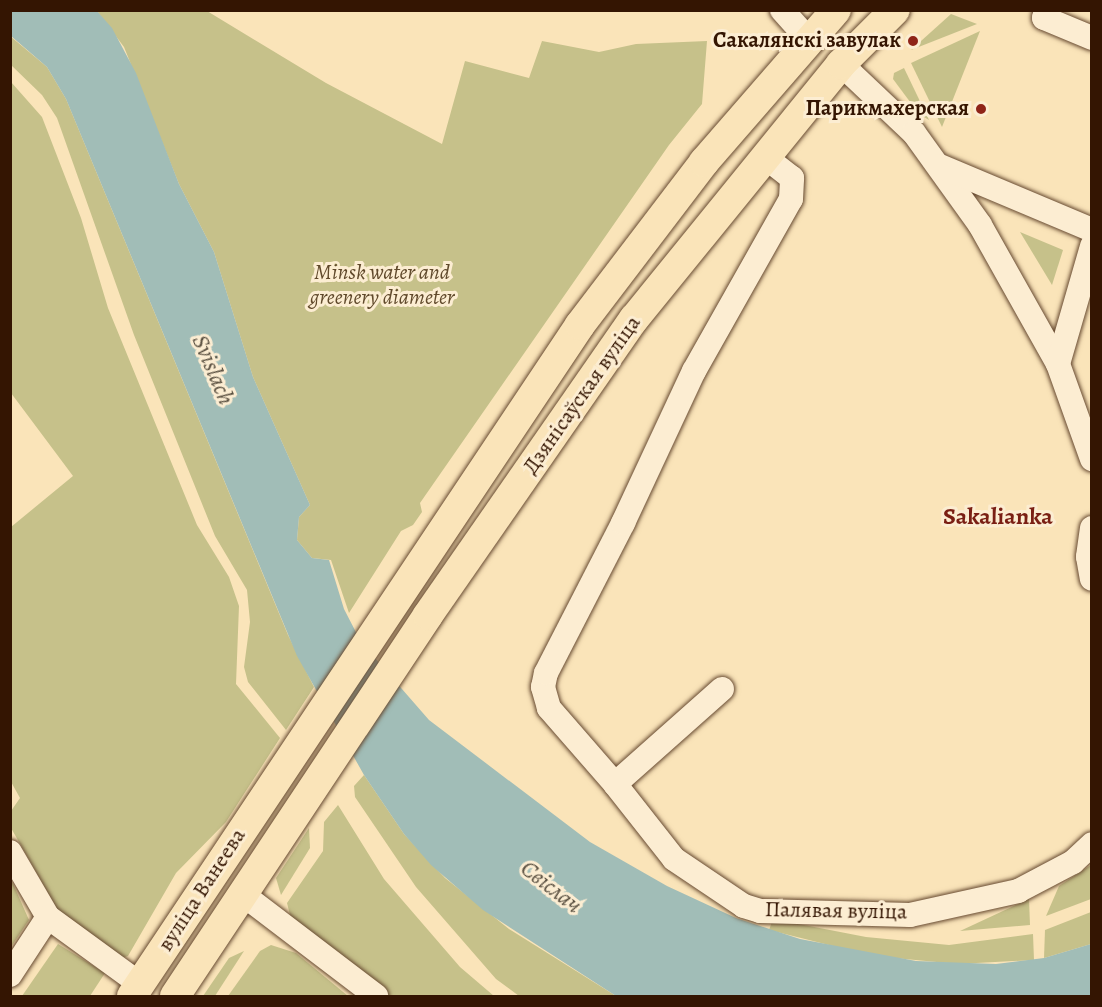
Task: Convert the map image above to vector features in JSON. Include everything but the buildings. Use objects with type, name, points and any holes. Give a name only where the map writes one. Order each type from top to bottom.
[{"type":"main road","name":"Дзянісаўская вуліца","points":[[273,784],[580,325],[704,162],[836,10]]},
{"type":"main road","name":"Дзянісаўская вуліца","points":[[302,804],[428,615],[634,319],[841,64],[895,10]]},
{"type":"main road","name":"вуліца Ванеева","points":[[136,990],[273,784]]},
{"type":"main road","name":"вуліца Ванеева","points":[[175,996],[302,804]]},
{"type":"street","points":[[782,10],[809,40]]},
{"type":"street","points":[[1046,10],[1044,18],[1092,38]]},
{"type":"street","points":[[841,64],[900,118],[940,166],[1019,291],[1058,364],[1092,459]]},
{"type":"street","name":"Палявая вуліца","points":[[764,156],[792,178],[791,199],[694,371],[623,524],[546,673],[543,687],[549,708],[688,872],[729,900],[759,911],[910,915],[979,902],[1035,882],[1073,862],[1092,844]]},
{"type":"street","points":[[940,166],[1092,230]]},
{"type":"street","points":[[1058,364],[1092,246]]},
{"type":"street","points":[[1092,528],[1088,557],[1092,579]]},
{"type":"street","points":[[615,784],[722,689]]},
{"type":"street","points":[[10,852],[48,917],[136,990]]},
{"type":"street","points":[[241,893],[376,996]]},
{"type":"street","points":[[10,975],[48,917]]},
{"type":"green space","name":"Minsk water and greenery diameter","points":[[97,11],[207,11],[326,83],[442,144],[465,61],[529,78],[542,41],[599,52],[636,44],[707,41],[702,104],[669,145],[420,503],[422,512],[413,525],[401,531],[349,613],[331,560],[312,558],[297,540],[299,517],[310,505],[253,377],[214,252],[179,184],[124,47]]},
{"type":"green space","points":[[951,14],[977,24],[911,50]]},
{"type":"green space","points":[[980,31],[942,127],[911,63]]},
{"type":"green space","points":[[10,36],[47,67],[66,99],[288,635],[314,687],[286,730],[248,682],[244,667],[250,622],[247,590],[215,536],[134,335],[57,118],[42,95],[11,65]]},
{"type":"green space","points":[[904,68],[929,120],[919,114],[893,79],[894,73]]},
{"type":"green space","points":[[11,82],[42,117],[81,218],[108,308],[197,525],[229,577],[239,606],[236,684],[280,738],[226,822],[176,873],[128,956],[116,960],[59,912],[11,828],[11,811],[20,798],[10,780],[11,527],[73,476],[11,393]]},
{"type":"green space","points":[[1020,232],[1063,250],[1052,285]]},
{"type":"green space","points":[[364,775],[404,834],[445,878],[509,929],[616,996],[519,996],[496,979],[416,887],[355,797],[354,786]]},
{"type":"green space","points":[[338,805],[384,879],[460,967],[494,996],[387,996],[291,919],[287,903],[323,851],[324,822]]},
{"type":"green space","points":[[309,828],[310,848],[281,895],[276,878]]},
{"type":"green space","points":[[1091,865],[1091,899],[1046,916],[1059,886]]},
{"type":"green space","points":[[10,877],[29,920],[11,947],[10,947]]},
{"type":"green space","points":[[1029,899],[1030,925],[960,931]]},
{"type":"green space","points":[[1091,912],[1091,944],[1044,958],[1045,930]]},
{"type":"green space","points":[[773,919],[866,937],[949,945],[1033,934],[1034,960],[958,964],[873,956],[769,930]]},
{"type":"green space","points":[[58,944],[105,973],[90,996],[22,996]]},
{"type":"green space","points":[[271,945],[296,953],[348,996],[228,996],[260,951]]},
{"type":"green space","points":[[244,951],[215,996],[203,996],[229,958]]},
{"type":"water","points":[[10,11],[97,11],[112,28],[136,73],[179,184],[214,252],[253,377],[310,505],[299,517],[297,540],[312,558],[329,560],[344,609],[361,642],[429,720],[590,842],[667,886],[736,918],[800,939],[916,961],[996,964],[1044,958],[1091,944],[1091,996],[616,996],[483,910],[431,865],[404,834],[364,775],[297,656],[66,99],[47,67],[11,36]]},
{"type":"place","name":"Сакалянскі завулак","points":[[913,41]]},
{"type":"place","name":"Парикмахерская","points":[[981,109]]},
{"type":"district","name":"Sakalianka","points":[[998,517]]},
{"type":"water label","name":"Svislach","points":[[213,370]]},
{"type":"water label","name":"Свіслач","points":[[551,887]]}]
